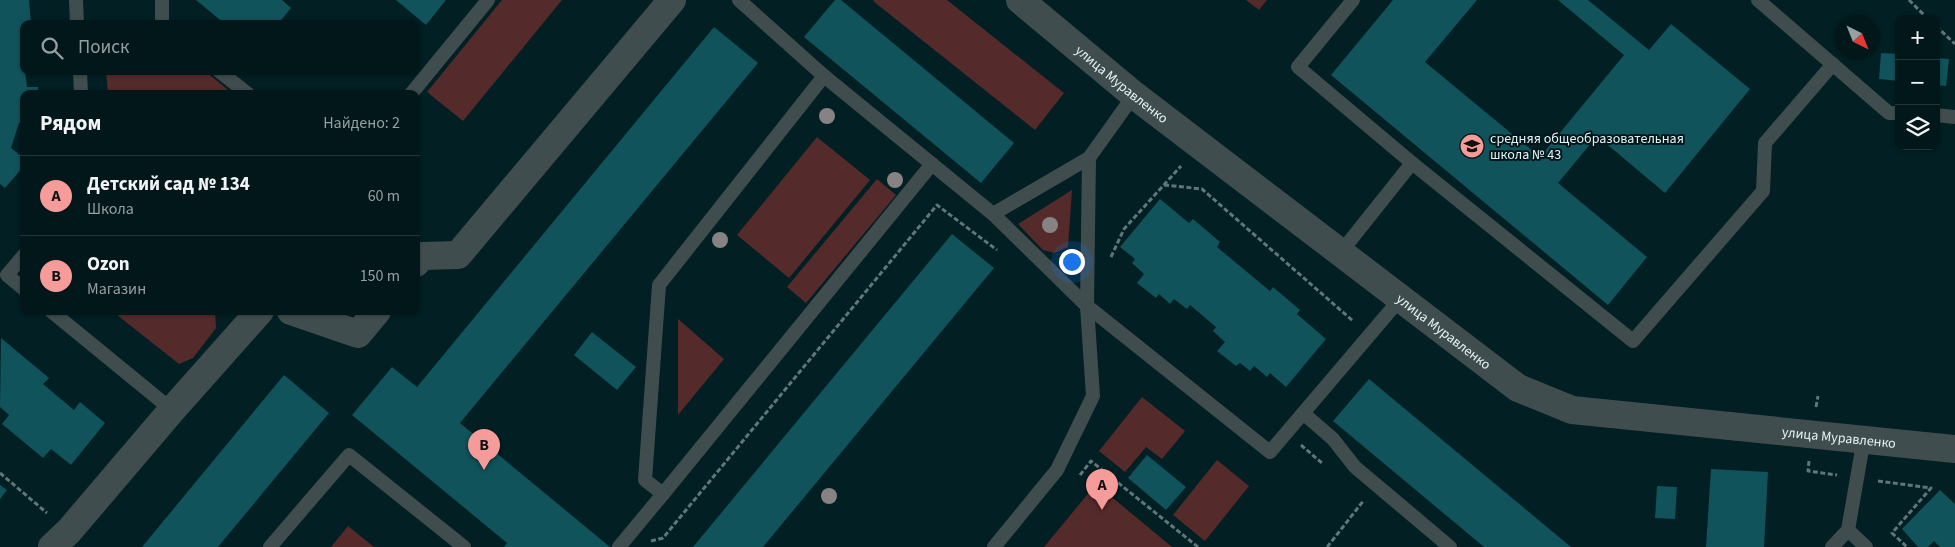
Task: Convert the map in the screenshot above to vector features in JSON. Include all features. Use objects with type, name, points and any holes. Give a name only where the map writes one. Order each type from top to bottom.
[{"type":"street","points":[[420,257],[458,255],[672,0]]},
{"type":"street","name":"улица Муравленко","points":[[1020,0],[1134,95],[1518,388],[1572,410],[1864,438],[1955,449]]},
{"type":"street","points":[[61,539],[256,315]]},
{"type":"street","points":[[303,315],[358,334],[374,315]]},
{"type":"lane","points":[[76,0],[77,20]]},
{"type":"lane","points":[[162,0],[162,20]]},
{"type":"lane","points":[[414,90],[488,0]]},
{"type":"lane","points":[[739,0],[824,76],[993,214],[1087,306],[1270,452],[1401,298]]},
{"type":"lane","points":[[1353,0],[1298,67],[1412,163],[1633,341],[1762,190],[1765,144],[1833,64]]},
{"type":"lane","points":[[1758,0],[1889,113],[1895,113]]},
{"type":"lane","points":[[80,75],[81,90]]},
{"type":"lane","points":[[224,75],[243,90]]},
{"type":"lane","points":[[663,494],[644,480],[659,285],[824,76]]},
{"type":"lane","points":[[993,214],[1089,158],[1134,95]]},
{"type":"lane","points":[[1940,116],[1955,117]]},
{"type":"lane","points":[[994,547],[1058,470],[1093,396],[1087,306],[1089,158]]},
{"type":"lane","points":[[1341,252],[1412,163]]},
{"type":"lane","points":[[619,547],[932,164]]},
{"type":"lane","points":[[20,260],[7,275],[20,286]]},
{"type":"lane","points":[[56,315],[172,410]]},
{"type":"lane","points":[[1303,413],[1333,439],[1355,467],[1450,547]]},
{"type":"lane","points":[[1832,547],[1848,530],[1864,438]]},
{"type":"lane","points":[[270,547],[349,455],[464,547]]},
{"type":"lane","points":[[1848,530],[1866,547]]},
{"type":"path","points":[[1908,0],[1924,15]]},
{"type":"path","points":[[1940,30],[1955,44]]},
{"type":"path","points":[[1108,263],[1124,229],[1181,166]]},
{"type":"path","points":[[1164,185],[1202,189],[1353,322]]},
{"type":"path","points":[[647,542],[663,538],[936,205],[1000,253]]},
{"type":"path","points":[[1286,433],[1324,465]]},
{"type":"path","points":[[1080,476],[1091,462],[1198,547]]},
{"type":"path","points":[[0,473],[61,539]]},
{"type":"path","points":[[1357,493],[1372,505]]},
{"type":"path","points":[[1329,547],[1364,499]]},
{"type":"shaded area","points":[[502,0],[562,0],[463,121],[427,92]]},
{"type":"shaded area","points":[[874,0],[947,0],[1064,93],[1035,130]]},
{"type":"shaded area","points":[[1246,0],[1267,0],[1259,10]]},
{"type":"shaded area","points":[[106,75],[210,75],[228,90],[108,90]]},
{"type":"shaded area","points":[[817,137],[870,180],[789,278],[737,235]]},
{"type":"shaded area","points":[[877,179],[896,195],[806,303],[787,287]]},
{"type":"shaded area","points":[[1072,190],[1068,247],[1054,253],[1043,250],[1018,224]]},
{"type":"shaded area","points":[[117,315],[215,315],[216,328],[193,358],[179,364]]},
{"type":"shaded area","points":[[678,319],[724,359],[678,415]]},
{"type":"shaded area","points":[[1142,397],[1185,431],[1162,459],[1146,447],[1125,472],[1099,451]]},
{"type":"shaded area","points":[[1217,460],[1249,486],[1205,541],[1173,515]]},
{"type":"shaded area","points":[[1096,484],[1172,547],[1044,547]]},
{"type":"shaded area","points":[[348,526],[374,547],[331,547]]},
{"type":"building","points":[[0,0],[29,0],[31,20],[20,20],[20,75],[26,75],[27,87],[38,87],[38,90],[20,90],[20,123],[11,148],[20,155],[20,171],[5,188],[0,184]]},
{"type":"building","points":[[196,0],[282,0],[291,8],[281,20],[220,20]]},
{"type":"building","points":[[396,0],[446,0],[426,25]]},
{"type":"building","points":[[835,0],[841,0],[1014,143],[981,183],[804,37]]},
{"type":"building","name":"средняя общеобразовательная школа № 43","points":[[1393,0],[1477,0],[1425,62],[1540,157],[1624,55],[1558,0],[1588,0],[1649,50],[1671,24],[1750,89],[1665,193],[1597,136],[1558,183],[1647,257],[1608,305],[1331,75]]},
{"type":"building","points":[[714,27],[758,63],[460,423],[610,547],[504,547],[507,543],[352,415],[392,367],[417,387]]},
{"type":"building","points":[[1881,53],[1895,54],[1895,81],[1879,79]]},
{"type":"building","points":[[1940,58],[1949,59],[1946,86],[1940,85]]},
{"type":"building","points":[[1160,199],[1189,223],[1193,219],[1220,242],[1217,247],[1270,291],[1273,287],[1300,310],[1297,314],[1326,339],[1286,387],[1270,373],[1267,377],[1254,366],[1250,371],[1240,363],[1236,366],[1217,351],[1225,342],[1213,331],[1216,327],[1190,305],[1187,309],[1174,299],[1170,304],[1159,294],[1156,298],[1137,283],[1144,274],[1132,263],[1135,259],[1120,247]]},
{"type":"building","points":[[952,234],[994,268],[763,547],[693,547]]},
{"type":"building","points":[[592,332],[636,367],[617,390],[574,355]]},
{"type":"building","points":[[1,338],[49,378],[43,384],[74,410],[80,402],[105,423],[71,465],[51,449],[43,458],[2,424],[9,415],[0,407]]},
{"type":"building","points":[[284,375],[329,413],[218,547],[142,547]]},
{"type":"building","points":[[1369,379],[1571,547],[1484,547],[1333,421]]},
{"type":"building","points":[[1147,455],[1186,487],[1166,510],[1128,478]]},
{"type":"building","points":[[1711,469],[1768,472],[1764,547],[1706,547]]},
{"type":"building","points":[[0,485],[7,490],[0,499]]},
{"type":"building","points":[[1657,486],[1677,487],[1675,519],[1655,518]]},
{"type":"building","points":[[1940,490],[1955,504],[1955,547],[1940,547],[1934,541],[1928,547],[1918,547],[1902,529]]},
{"type":"place","name":"средняя общеобразовательная школа № 43","points":[[1472,146]]},
{"type":"place","name":"Ozon","points":[[484,470]]},
{"type":"place","name":"Детский сад № 134","points":[[1102,510]]}]
